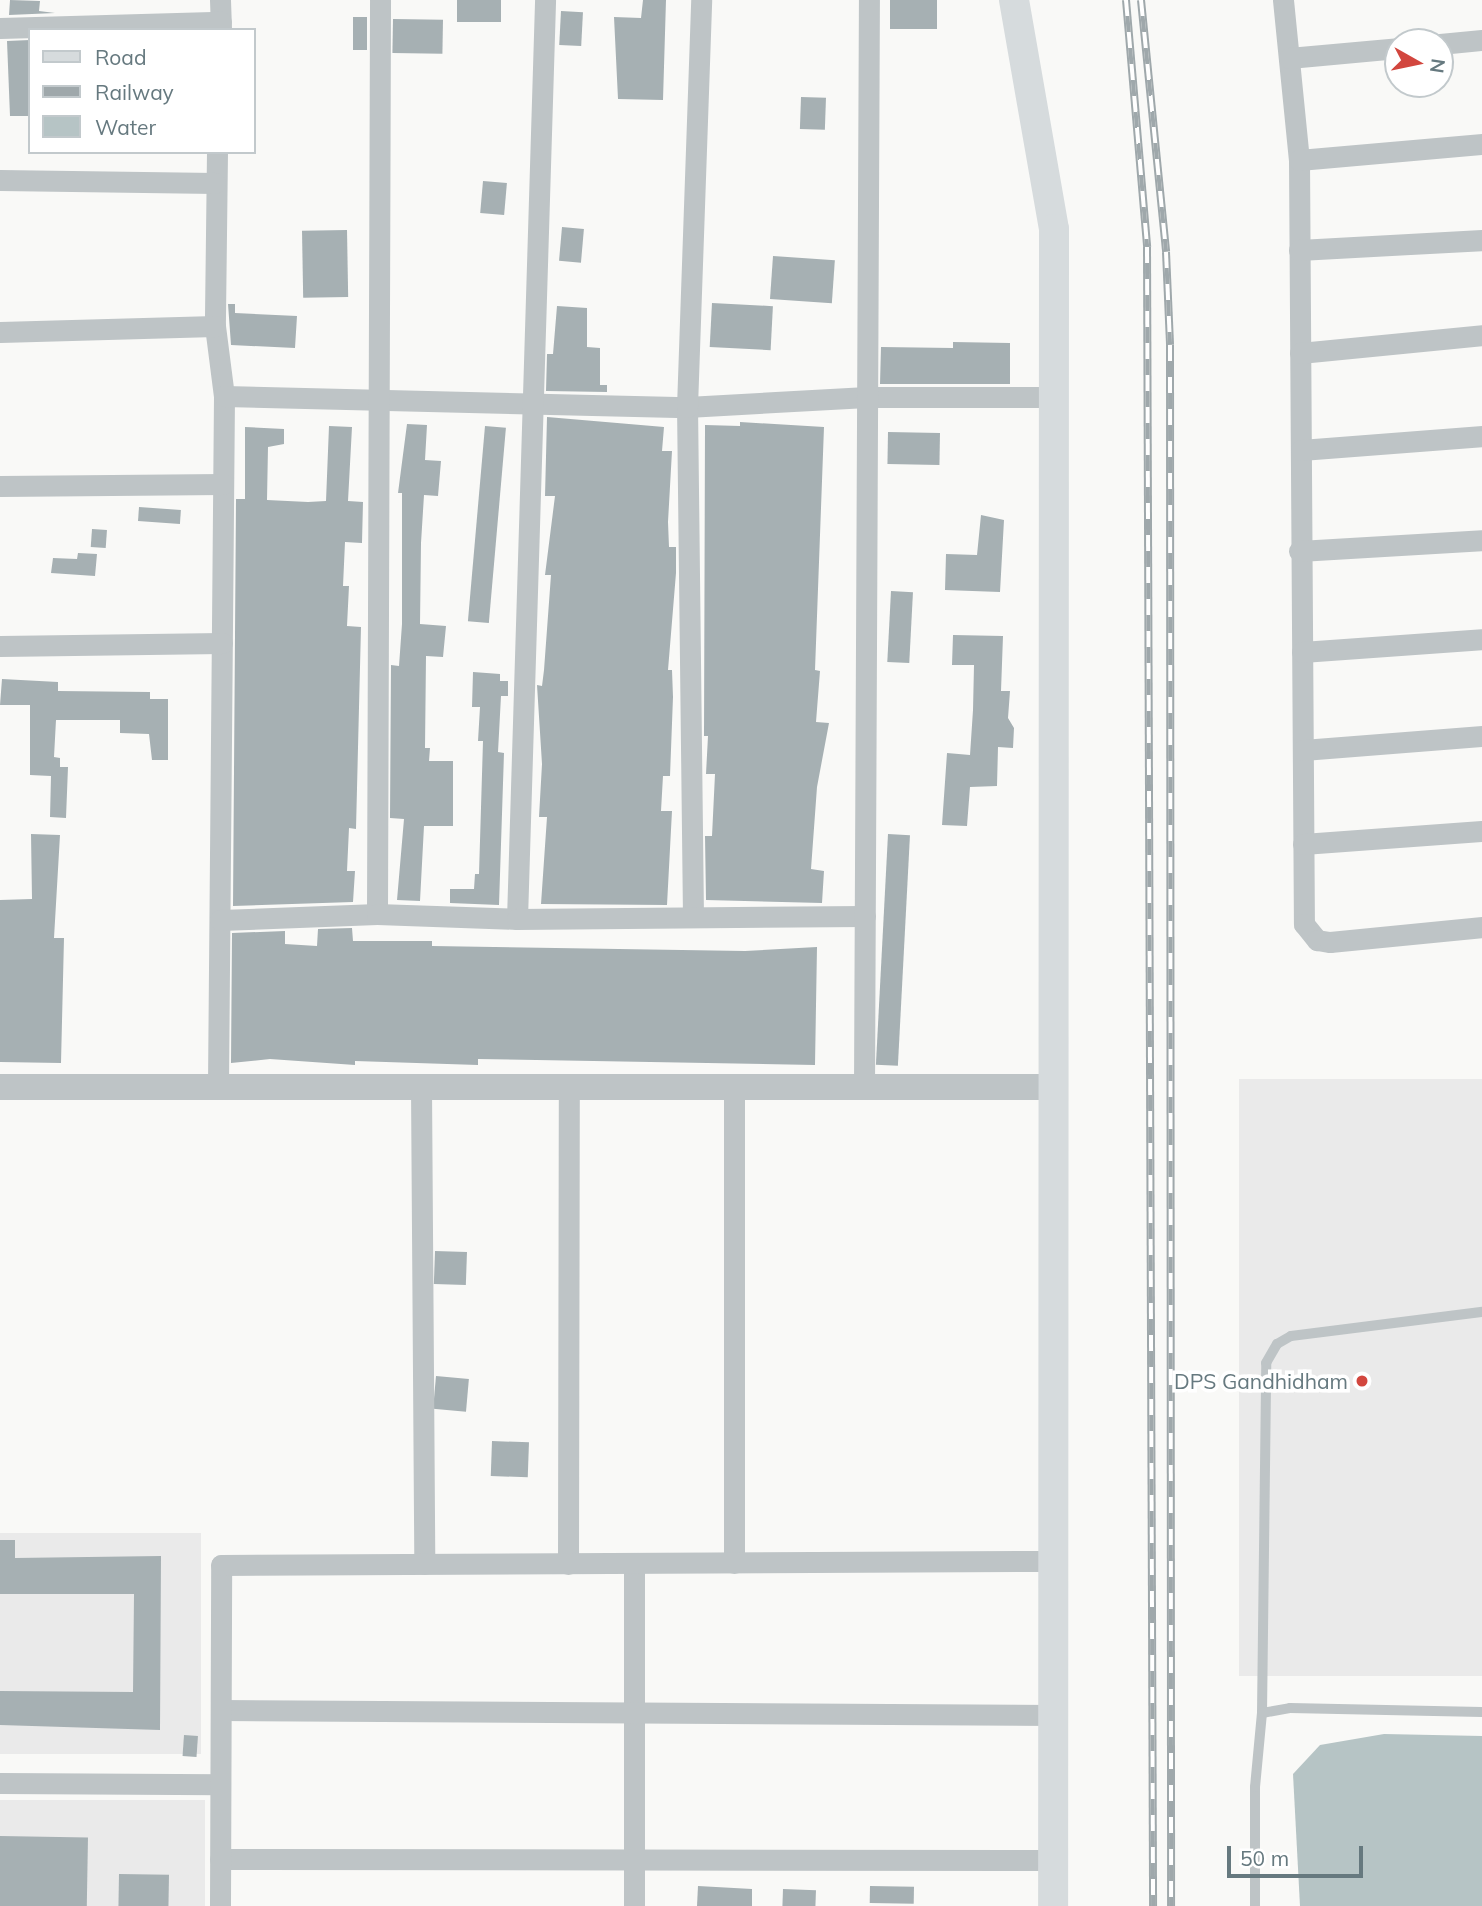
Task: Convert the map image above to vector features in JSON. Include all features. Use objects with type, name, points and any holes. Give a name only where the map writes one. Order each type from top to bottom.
[{"type":"main road","points":[[1014,0],[1054,229],[1053,1906]]},
{"type":"street","points":[[0,28],[221,26],[220,0]]},
{"type":"street","points":[[377,915],[380,0]]},
{"type":"street","points":[[517,919],[535,407],[545,0]]},
{"type":"street","points":[[693,916],[687,407],[701,0]]},
{"type":"street","points":[[864,1087],[869,0]]},
{"type":"street","points":[[1283,0],[1299,160],[1299,551],[1304,924],[1317,940],[1482,928]]},
{"type":"street","points":[[1454,43],[1482,40]]},
{"type":"street","points":[[1289,58],[1384,49]]},
{"type":"street","points":[[1299,160],[1482,144]]},
{"type":"street","points":[[216,154],[215,326],[224,396],[218,1087]]},
{"type":"street","points":[[0,180],[215,183]]},
{"type":"street","points":[[1299,250],[1482,240]]},
{"type":"street","points":[[0,332],[215,326]]},
{"type":"street","points":[[1300,353],[1482,335]]},
{"type":"street","points":[[224,396],[377,398],[535,407],[687,407],[867,397],[1055,397]]},
{"type":"street","points":[[1301,450],[1482,436]]},
{"type":"street","points":[[0,486],[223,484]]},
{"type":"street","points":[[1299,551],[1482,540]]},
{"type":"street","points":[[1301,652],[1482,639]]},
{"type":"street","points":[[0,646],[222,643]]},
{"type":"street","points":[[1303,750],[1482,736]]},
{"type":"street","points":[[1303,844],[1482,831]]},
{"type":"street","points":[[220,920],[377,915],[517,919],[865,916]]},
{"type":"street","points":[[0,1087],[1055,1087]]},
{"type":"street","points":[[421,1087],[424,1564]]},
{"type":"street","points":[[568,1564],[569,1087]]},
{"type":"street","points":[[734,1087],[734,1563]]},
{"type":"street","points":[[220,1906],[221,1566],[1054,1561]]},
{"type":"street","points":[[634,1563],[634,1906]]},
{"type":"street","points":[[220,1710],[1053,1715]]},
{"type":"street","points":[[0,1783],[220,1784]]},
{"type":"street","points":[[220,1859],[1053,1860]]},
{"type":"lane","points":[[1255,1906],[1255,1787],[1262,1713],[1266,1363],[1277,1344],[1291,1336],[1482,1312]]},
{"type":"lane","points":[[1262,1713],[1290,1708],[1482,1712]]},
{"type":"shaded area","name":"DPS Gandhidham","points":[[1239,1079],[1482,1079],[1482,1676],[1239,1676]]},
{"type":"shaded area","points":[[0,1533],[201,1533],[201,1754],[0,1754]]},
{"type":"shaded area","points":[[0,1800],[205,1800],[205,1906],[0,1906]]},
{"type":"water","points":[[1384,1734],[1482,1736],[1482,1906],[1300,1906],[1293,1774],[1320,1745]]},
{"type":"building","points":[[10,0],[40,1],[39,11],[55,13],[9,15]]},
{"type":"building","points":[[457,0],[501,0],[501,22],[457,22]]},
{"type":"building","points":[[643,0],[666,0],[663,100],[618,99],[614,17],[641,18]]},
{"type":"building","points":[[890,0],[937,0],[937,29],[890,29]]},
{"type":"building","points":[[561,11],[583,12],[581,46],[559,45]]},
{"type":"building","points":[[353,17],[367,17],[367,50],[353,50]]},
{"type":"building","points":[[393,19],[443,20],[442,54],[392,53]]},
{"type":"building","points":[[28,40],[28,116],[10,116],[7,41]]},
{"type":"building","points":[[801,97],[826,98],[825,130],[800,129]]},
{"type":"building","points":[[483,181],[507,183],[504,215],[480,213]]},
{"type":"building","points":[[562,227],[584,229],[581,263],[559,261]]},
{"type":"building","points":[[347,230],[348,297],[303,298],[302,231]]},
{"type":"building","points":[[773,256],[835,260],[832,303],[770,299]]},
{"type":"building","points":[[712,303],[773,306],[771,350],[710,347]]},
{"type":"building","points":[[228,304],[235,304],[235,313],[297,316],[295,348],[231,345]]},
{"type":"building","points":[[557,306],[587,308],[587,347],[600,348],[600,385],[607,385],[607,392],[546,391],[547,354],[553,354]]},
{"type":"building","points":[[953,342],[1010,343],[1010,384],[880,384],[881,347],[953,348]]},
{"type":"building","points":[[547,417],[664,427],[662,451],[672,451],[668,522],[669,547],[676,547],[676,573],[668,670],[672,670],[673,697],[670,776],[663,776],[661,811],[672,811],[667,905],[541,904],[547,817],[539,817],[542,764],[537,685],[542,686],[544,670],[551,575],[545,575],[555,496],[545,496]]},
{"type":"building","points":[[740,422],[824,427],[815,670],[820,671],[816,722],[829,723],[817,787],[811,869],[824,871],[822,903],[706,900],[705,836],[712,836],[715,774],[706,774],[708,736],[704,736],[705,425],[740,426]]},
{"type":"building","points":[[407,424],[427,425],[425,460],[441,461],[438,496],[424,495],[420,624],[446,626],[443,657],[426,656],[425,748],[430,748],[429,761],[453,761],[453,826],[424,826],[420,901],[397,900],[404,819],[390,818],[391,665],[399,666],[402,624],[402,493],[398,493]]},
{"type":"building","points":[[329,426],[352,427],[348,501],[363,502],[362,543],[345,542],[343,586],[349,586],[347,626],[361,627],[356,829],[349,828],[347,871],[355,871],[353,902],[233,906],[236,499],[245,499],[245,427],[284,429],[284,444],[268,447],[267,500],[308,502],[326,501]]},
{"type":"building","points":[[485,426],[506,428],[489,623],[468,621]]},
{"type":"building","points":[[888,432],[940,433],[939,465],[887,464]]},
{"type":"building","points":[[139,507],[181,510],[180,524],[138,521]]},
{"type":"building","points":[[981,515],[1004,520],[1000,592],[945,590],[946,554],[977,555]]},
{"type":"building","points":[[92,529],[107,530],[106,548],[91,547]]},
{"type":"building","points":[[78,553],[97,554],[95,576],[51,573],[53,558],[77,559]]},
{"type":"building","points":[[891,591],[913,592],[909,663],[887,662]]},
{"type":"building","points":[[953,635],[1003,636],[1001,691],[1010,691],[1008,718],[1014,728],[1013,748],[998,747],[997,786],[970,787],[967,826],[942,825],[947,753],[970,755],[973,710],[974,665],[952,665]]},
{"type":"building","points":[[473,672],[500,674],[500,681],[508,681],[508,696],[501,696],[498,752],[504,753],[499,905],[450,903],[450,889],[474,889],[475,874],[479,874],[483,741],[478,741],[480,707],[472,707]]},
{"type":"building","points":[[2,679],[58,682],[58,691],[150,692],[150,699],[168,699],[168,760],[152,760],[149,734],[120,733],[120,720],[56,720],[54,757],[60,758],[60,767],[68,767],[66,818],[50,817],[51,776],[30,775],[30,705],[0,705]]},
{"type":"building","points":[[31,834],[60,835],[54,938],[64,938],[61,1063],[0,1062],[0,900],[32,899]]},
{"type":"building","points":[[888,834],[910,835],[898,1066],[876,1065]]},
{"type":"building","points":[[352,928],[353,941],[432,941],[432,946],[745,951],[817,947],[815,1065],[478,1059],[478,1065],[355,1061],[355,1065],[270,1059],[231,1063],[232,933],[285,931],[285,944],[317,946],[318,929]]},
{"type":"building","points":[[435,1251],[467,1252],[466,1285],[434,1284]]},
{"type":"building","points":[[436,1376],[469,1379],[466,1412],[433,1409]]},
{"type":"building","points":[[492,1441],[529,1442],[528,1477],[491,1476]]},
{"type":"building","points":[[0,1540],[15,1540],[15,1558],[161,1556],[160,1730],[0,1725],[0,1691],[133,1692],[134,1594],[0,1594]]},
{"type":"building","points":[[184,1735],[198,1736],[197,1757],[183,1756]]},
{"type":"building","points":[[0,1836],[88,1838],[87,1906],[0,1906]]},
{"type":"building","points":[[119,1874],[169,1875],[168,1906],[118,1906]]},
{"type":"building","points":[[698,1886],[752,1889],[752,1906],[697,1906]]},
{"type":"building","points":[[870,1886],[914,1887],[914,1904],[870,1903]]},
{"type":"building","points":[[783,1889],[816,1890],[815,1906],[782,1906]]},
{"type":"railway","points":[[1126,0],[1147,247],[1153,1906]]},
{"type":"railway","points":[[1141,0],[1166,252],[1170,345],[1171,1906]]},
{"type":"place","name":"DPS Gandhidham","points":[[1362,1381]]}]
